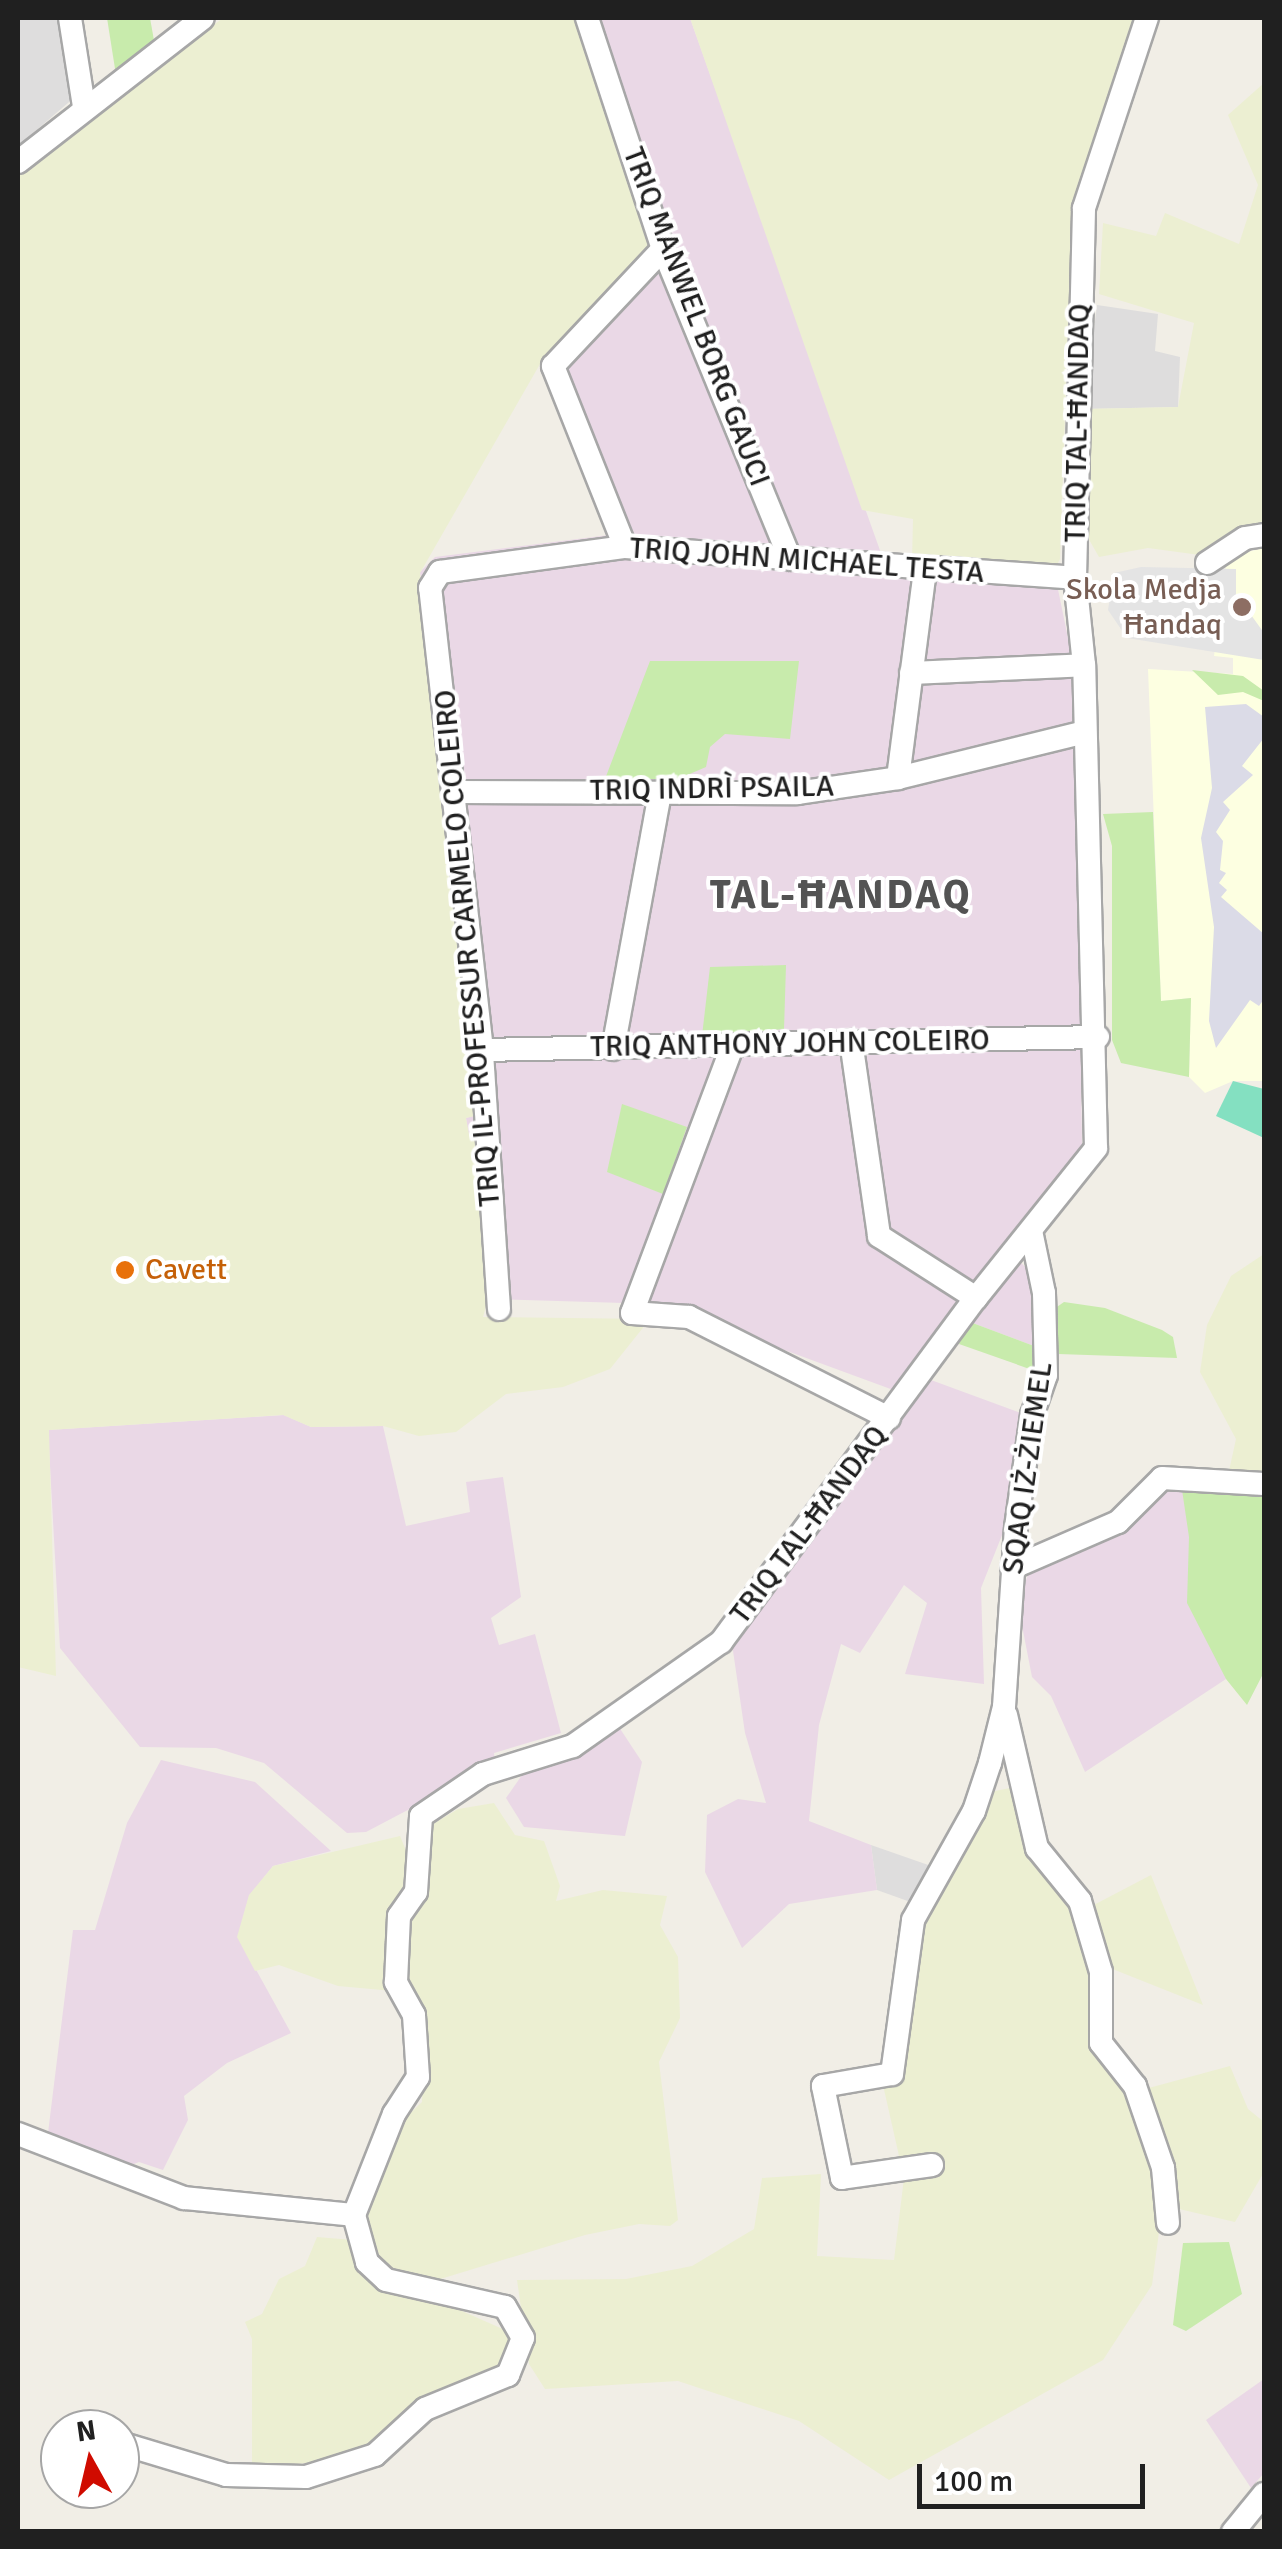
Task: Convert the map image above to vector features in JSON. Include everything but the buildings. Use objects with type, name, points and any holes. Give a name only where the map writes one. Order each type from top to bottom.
[{"type":"street","points":[[70,18],[84,106]]},
{"type":"street","points":[[18,162],[84,106],[203,18]]},
{"type":"street","name":"TRIQ MANWEL BORG GAUCI","points":[[588,18],[663,249],[790,559]]},
{"type":"street","name":"TRIQ TAL-ĦANDAQ","points":[[354,2215],[394,2114],[418,2077],[414,2015],[396,1982],[400,1916],[416,1892],[421,1816],[483,1774],[572,1746],[721,1642],[976,1298],[1096,1148],[1098,1037],[1082,733],[1084,664],[1075,578],[1084,208],[1147,18]]},
{"type":"street","points":[[624,547],[553,366],[663,249]]},
{"type":"street","points":[[1207,563],[1245,538],[1264,535]]},
{"type":"street","name":"TRIQ JOHN MICHAEL TESTA","points":[[430,588],[440,572],[624,547],[925,571],[1075,578]]},
{"type":"street","points":[[898,778],[925,571]]},
{"type":"street","name":"TRIQ IL-PROFESSUR CARMELO COLEIRO","points":[[430,588],[456,792],[482,1050],[500,1310]]},
{"type":"street","points":[[911,673],[1084,664]]},
{"type":"street","name":"TRIQ INDRÌ PSAILA","points":[[456,792],[798,793],[898,778],[1082,733]]},
{"type":"street","points":[[613,1049],[660,792]]},
{"type":"street","name":"TRIQ ANTHONY JOHN COLEIRO","points":[[482,1050],[1098,1037]]},
{"type":"street","points":[[852,1041],[879,1236],[976,1298]]},
{"type":"street","points":[[732,1047],[632,1313],[689,1317],[890,1418]]},
{"type":"street","name":"SQAQ IŻ-ŻIEMEL","points":[[1004,1707],[1012,1568],[1032,1416],[1046,1375],[1044,1292],[1031,1231]]},
{"type":"street","points":[[1012,1568],[1118,1522],[1162,1478],[1264,1484]]},
{"type":"street","points":[[932,2165],[842,2178],[823,2086],[892,2074],[913,1920],[974,1811],[1004,1707]]},
{"type":"street","points":[[1004,1707],[1037,1848],[1080,1901],[1101,1972],[1102,2043],[1135,2086],[1163,2168],[1168,2223]]},
{"type":"street","points":[[18,2134],[184,2198],[354,2215],[368,2262],[386,2280],[504,2307],[523,2338],[508,2375],[425,2410],[375,2455],[306,2477],[226,2475],[140,2449]]},
{"type":"street","points":[[1233,2532],[1264,2494]]},
{"type":"shaded area","points":[[18,18],[62,18],[76,96],[18,146]]},
{"type":"shaded area","points":[[223,18],[576,18],[654,241],[540,364],[420,573],[478,1041],[466,1043],[475,1116],[466,1118],[469,1134],[477,1140],[488,1299],[483,1317],[650,1319],[610,1369],[563,1387],[506,1394],[456,1432],[419,1436],[383,1426],[311,1427],[283,1415],[49,1430],[56,1676],[18,1667],[18,170]]},
{"type":"shaded area","points":[[576,18],[690,18],[882,556],[1054,570],[1076,677],[1082,1145],[896,1391],[757,1340],[624,1303],[488,1299],[466,1118],[475,1115],[466,1043],[478,1041],[420,572],[435,557],[609,535],[540,364],[654,241]]},
{"type":"shaded area","points":[[690,18],[1134,18],[1072,214],[1060,559],[1054,570],[912,560],[913,519],[862,510]]},
{"type":"shaded area","points":[[1264,83],[1264,529],[1238,531],[1200,555],[1148,548],[1099,557],[1087,536],[1084,409],[1178,407],[1194,323],[1099,294],[1103,223],[1156,236],[1165,213],[1239,244],[1258,185],[1228,115]]},
{"type":"shaded area","points":[[1097,305],[1158,314],[1155,351],[1180,357],[1178,407],[1084,409]]},
{"type":"shaded area","points":[[1264,548],[1264,1081],[1233,1081],[1205,1093],[1189,1077],[1191,998],[1161,1001],[1148,669],[1233,674],[1233,658],[1214,656],[1227,557]]},
{"type":"shaded area","points":[[1141,567],[1236,569],[1236,594],[1264,633],[1264,660],[1127,638],[1108,610],[1114,573]]},
{"type":"shaded area","points":[[1246,704],[1264,717],[1264,738],[1242,766],[1253,775],[1223,802],[1230,810],[1216,832],[1223,841],[1220,870],[1226,873],[1219,883],[1227,890],[1221,897],[1264,934],[1264,999],[1259,1006],[1250,1000],[1216,1048],[1209,1021],[1214,927],[1201,838],[1212,788],[1205,707]]},
{"type":"shaded area","points":[[1264,1254],[1264,1477],[1229,1471],[1236,1439],[1200,1372],[1207,1325],[1231,1276]]},
{"type":"shaded area","points":[[1020,1262],[1034,1275],[1042,1349],[970,1322],[987,1294]]},
{"type":"shaded area","points":[[931,1380],[1021,1413],[1010,1515],[981,1588],[984,1684],[905,1674],[927,1603],[904,1585],[860,1653],[841,1644],[819,1725],[809,1821],[871,1845],[877,1890],[789,1904],[742,1948],[705,1872],[707,1815],[738,1799],[766,1803],[745,1733],[732,1644]]},
{"type":"shaded area","points":[[284,1415],[311,1427],[383,1426],[406,1526],[470,1512],[466,1482],[503,1477],[521,1597],[491,1618],[499,1645],[535,1634],[561,1733],[494,1753],[495,1764],[366,1832],[347,1833],[264,1763],[216,1748],[140,1747],[60,1648],[48,1430]]},
{"type":"shaded area","points":[[1181,1483],[1226,1679],[1085,1772],[1051,1696],[1032,1677],[1018,1605],[1028,1574],[1125,1523],[1157,1487]]},
{"type":"shaded area","points":[[615,1721],[642,1762],[625,1836],[524,1827],[506,1798],[529,1765]]},
{"type":"shaded area","points":[[161,1760],[255,1782],[331,1851],[273,1866],[249,1896],[238,1937],[291,2033],[227,2063],[184,2096],[188,2120],[163,2170],[139,2162],[126,2167],[48,2133],[73,1930],[95,1930],[127,1823]]},
{"type":"shaded area","points":[[1015,1787],[1080,1910],[1094,1963],[1094,2043],[1127,2084],[1156,2165],[1162,2209],[1152,2285],[1103,2360],[889,2480],[799,2421],[678,2381],[545,2389],[529,2364],[517,2280],[626,2279],[692,2266],[754,2229],[762,2178],[821,2174],[817,2256],[894,2260],[904,2178],[883,2085],[919,1921],[990,1792]]},
{"type":"shaded area","points":[[494,1803],[515,1835],[544,1841],[560,1886],[556,1901],[603,1890],[667,1896],[660,1925],[678,1957],[680,2018],[659,2062],[678,2220],[670,2226],[639,2224],[585,2235],[424,2284],[398,2275],[372,2249],[366,2222],[398,2125],[422,2102],[423,2058],[402,1973],[408,1916],[428,1827],[458,1809]]},
{"type":"shaded area","points":[[400,1836],[412,1865],[393,1991],[338,1986],[279,1965],[255,1971],[237,1937],[249,1895],[273,1866]]},
{"type":"shaded area","points":[[871,1845],[934,1867],[916,1904],[877,1890]]},
{"type":"shaded area","points":[[1151,1875],[1203,2005],[1110,1968],[1088,1908]]},
{"type":"shaded area","points":[[1230,2066],[1248,2109],[1264,2122],[1264,2172],[1235,2222],[1179,2209],[1171,2158],[1145,2089]]},
{"type":"shaded area","points":[[317,2237],[353,2240],[359,2270],[385,2292],[419,2292],[514,2334],[503,2371],[365,2454],[252,2471],[252,2339],[245,2322],[262,2314],[279,2279],[305,2266]]},
{"type":"shaded area","points":[[1264,2379],[1264,2473],[1251,2488],[1206,2420]]},
{"type":"green space","points":[[107,18],[150,18],[155,46],[116,75]]},
{"type":"green space","points":[[650,661],[799,661],[790,739],[725,734],[710,747],[706,767],[678,779],[605,779]]},
{"type":"green space","points":[[1192,670],[1243,676],[1264,691],[1264,701],[1243,692],[1218,695]]},
{"type":"green space","points":[[1153,812],[1161,1001],[1191,998],[1189,1077],[1121,1063],[1112,1040],[1112,846],[1103,814]]},
{"type":"green space","points":[[786,965],[784,1029],[702,1036],[710,967]]},
{"type":"green space","points":[[1233,1081],[1264,1089],[1264,1138],[1216,1116]]},
{"type":"green space","points":[[622,1104],[687,1127],[663,1194],[607,1172]]},
{"type":"green space","points":[[1064,1302],[1105,1308],[1162,1330],[1173,1337],[1177,1358],[1058,1354],[1051,1311]]},
{"type":"green space","points":[[970,1322],[1042,1349],[1041,1373],[959,1344]]},
{"type":"green space","points":[[1181,1483],[1264,1491],[1264,1672],[1247,1705],[1226,1679],[1187,1603],[1189,1537]]},
{"type":"green space","points":[[1229,2242],[1242,2294],[1186,2331],[1173,2325],[1183,2243]]},
{"type":"place","name":"Skola Medja Ħandaq","points":[[1242,607]]},
{"type":"place","name":"Cavett","points":[[125,1270]]},
{"type":"district","name":"TAL-ĦANDAQ","points":[[841,895]]}]
